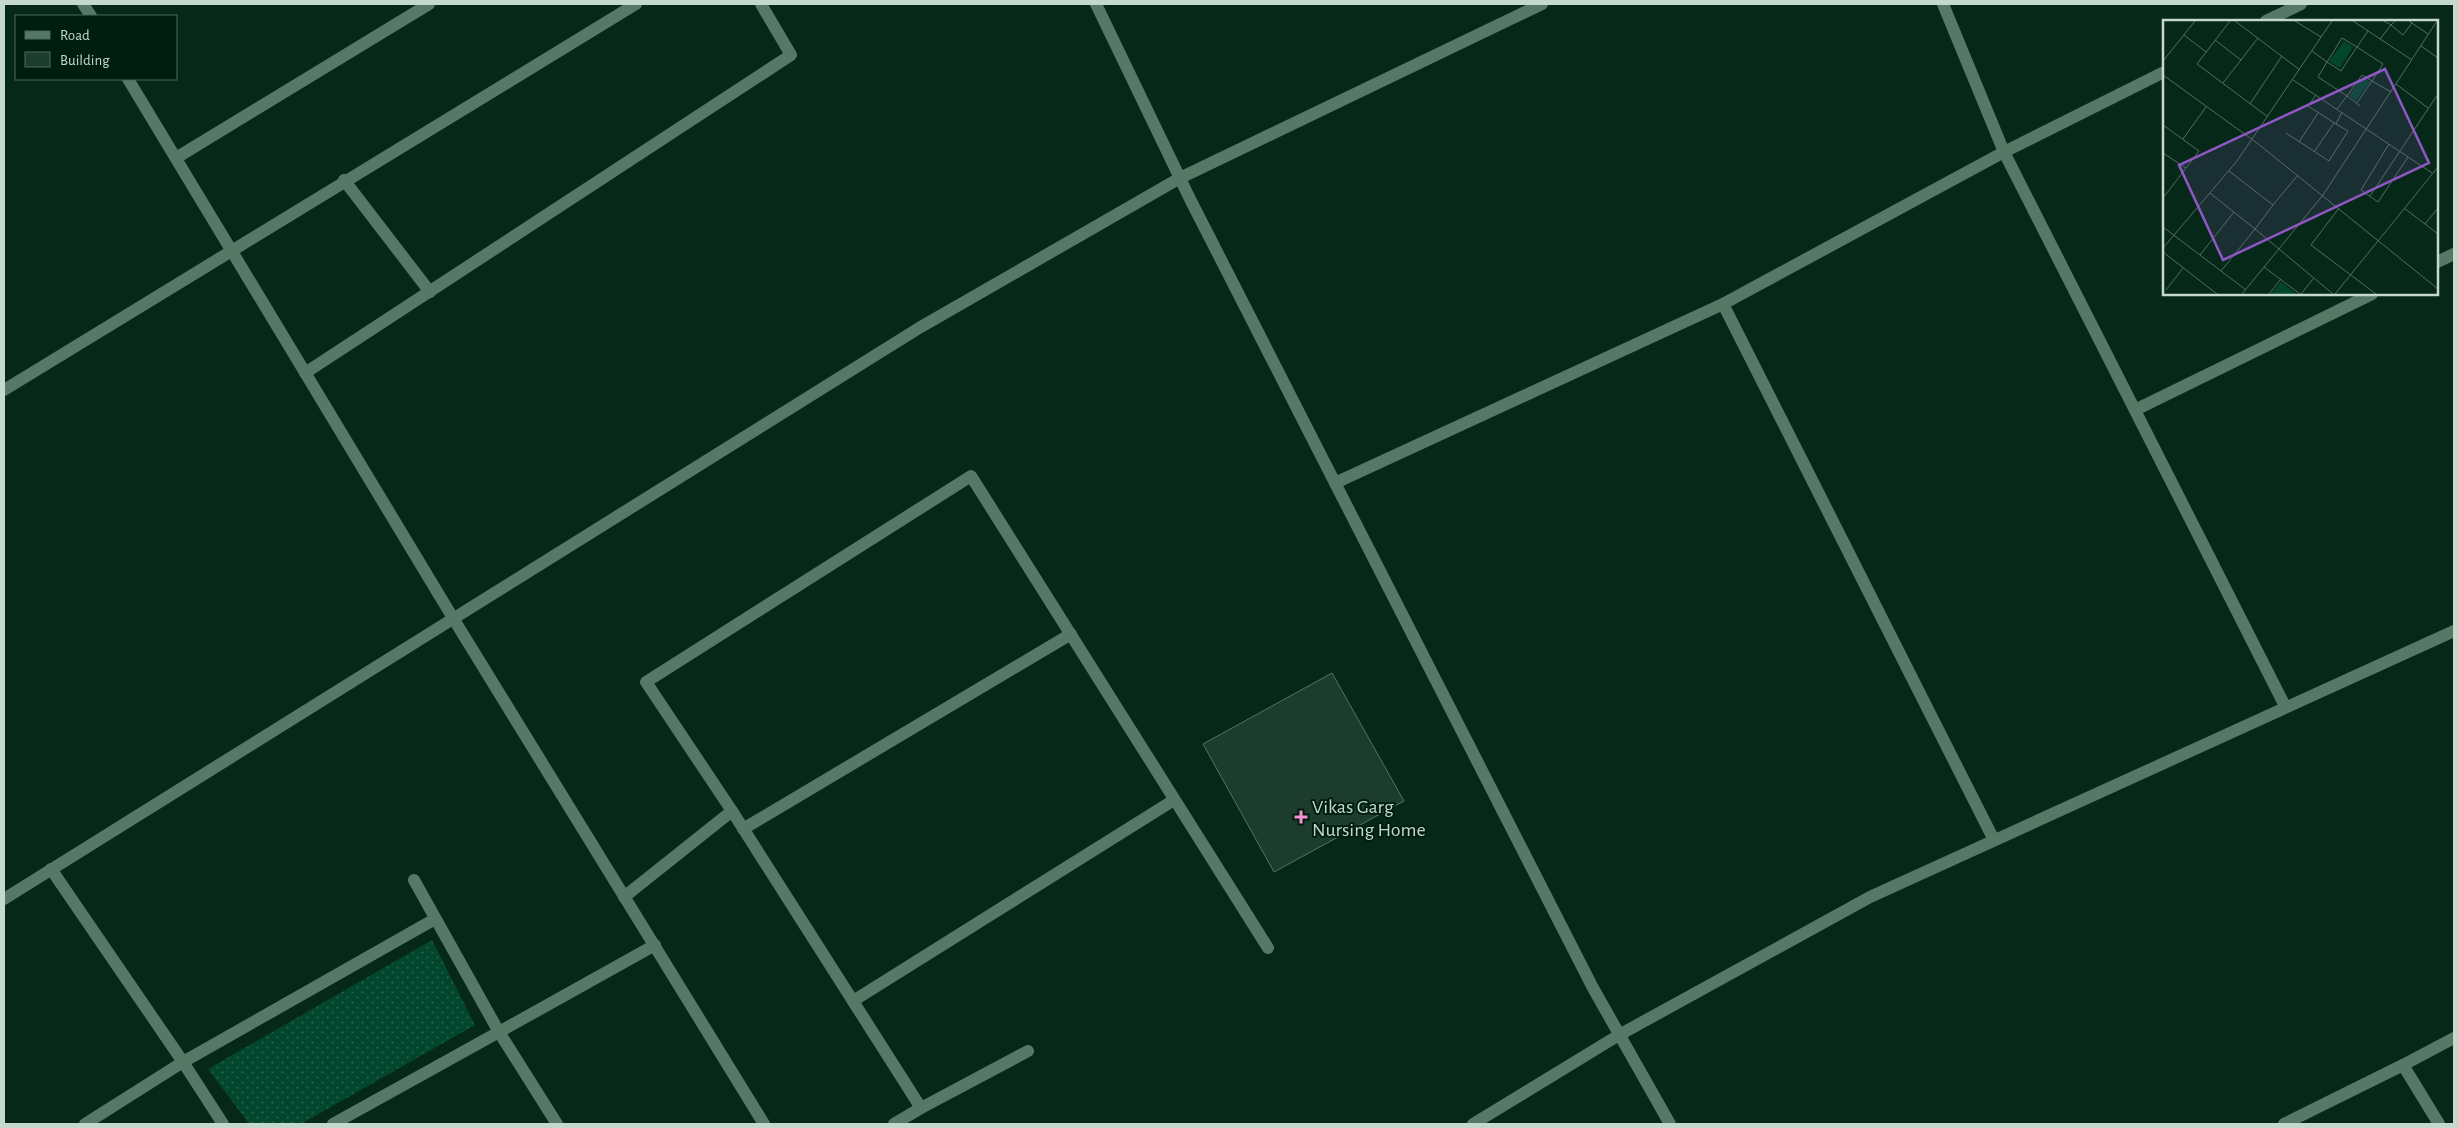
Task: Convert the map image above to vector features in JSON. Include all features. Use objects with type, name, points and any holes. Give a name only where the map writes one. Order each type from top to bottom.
[{"type":"street","points":[[83,4],[90,15]]},
{"type":"street","points":[[176,158],[429,4]]},
{"type":"street","points":[[4,390],[231,249],[636,4]]},
{"type":"street","points":[[305,373],[791,55],[761,4]]},
{"type":"street","points":[[1096,4],[1180,178],[1593,988],[1670,1124]]},
{"type":"street","points":[[4,899],[919,328],[1180,178],[1542,4]]},
{"type":"street","points":[[1943,4],[2004,152],[2285,706]]},
{"type":"street","points":[[2268,20],[2301,4]]},
{"type":"street","points":[[1335,483],[1723,304],[2004,152],[2163,72]]},
{"type":"street","points":[[129,80],[453,618],[764,1124]]},
{"type":"street","points":[[344,180],[430,292]]},
{"type":"street","points":[[2438,262],[2454,254]]},
{"type":"street","points":[[2135,410],[2370,295]]},
{"type":"street","points":[[1723,304],[1994,840]]},
{"type":"street","points":[[921,1108],[732,811],[646,682],[971,476],[1268,948]]},
{"type":"street","points":[[1473,1124],[1619,1035],[1870,897],[2285,706],[2454,631]]},
{"type":"street","points":[[743,829],[1071,634]]},
{"type":"street","points":[[853,1001],[1174,800]]},
{"type":"street","points":[[624,896],[732,811]]},
{"type":"street","points":[[51,869],[183,1062],[222,1124]]},
{"type":"street","points":[[414,880],[498,1032],[557,1124]]},
{"type":"street","points":[[85,1124],[183,1062],[435,919]]},
{"type":"street","points":[[333,1124],[654,946]]},
{"type":"street","points":[[2284,1124],[2403,1066],[2454,1038]]},
{"type":"street","points":[[894,1124],[1028,1052]]},
{"type":"street","points":[[2403,1066],[2439,1124]]},
{"type":"green space","points":[[432,940],[475,1025],[301,1124],[249,1124],[208,1069]]},
{"type":"building","points":[[1332,673],[1404,801],[1274,872],[1203,744]]},
{"type":"place","name":"Vikas Garg Nursing Home","points":[[1301,817]]}]
